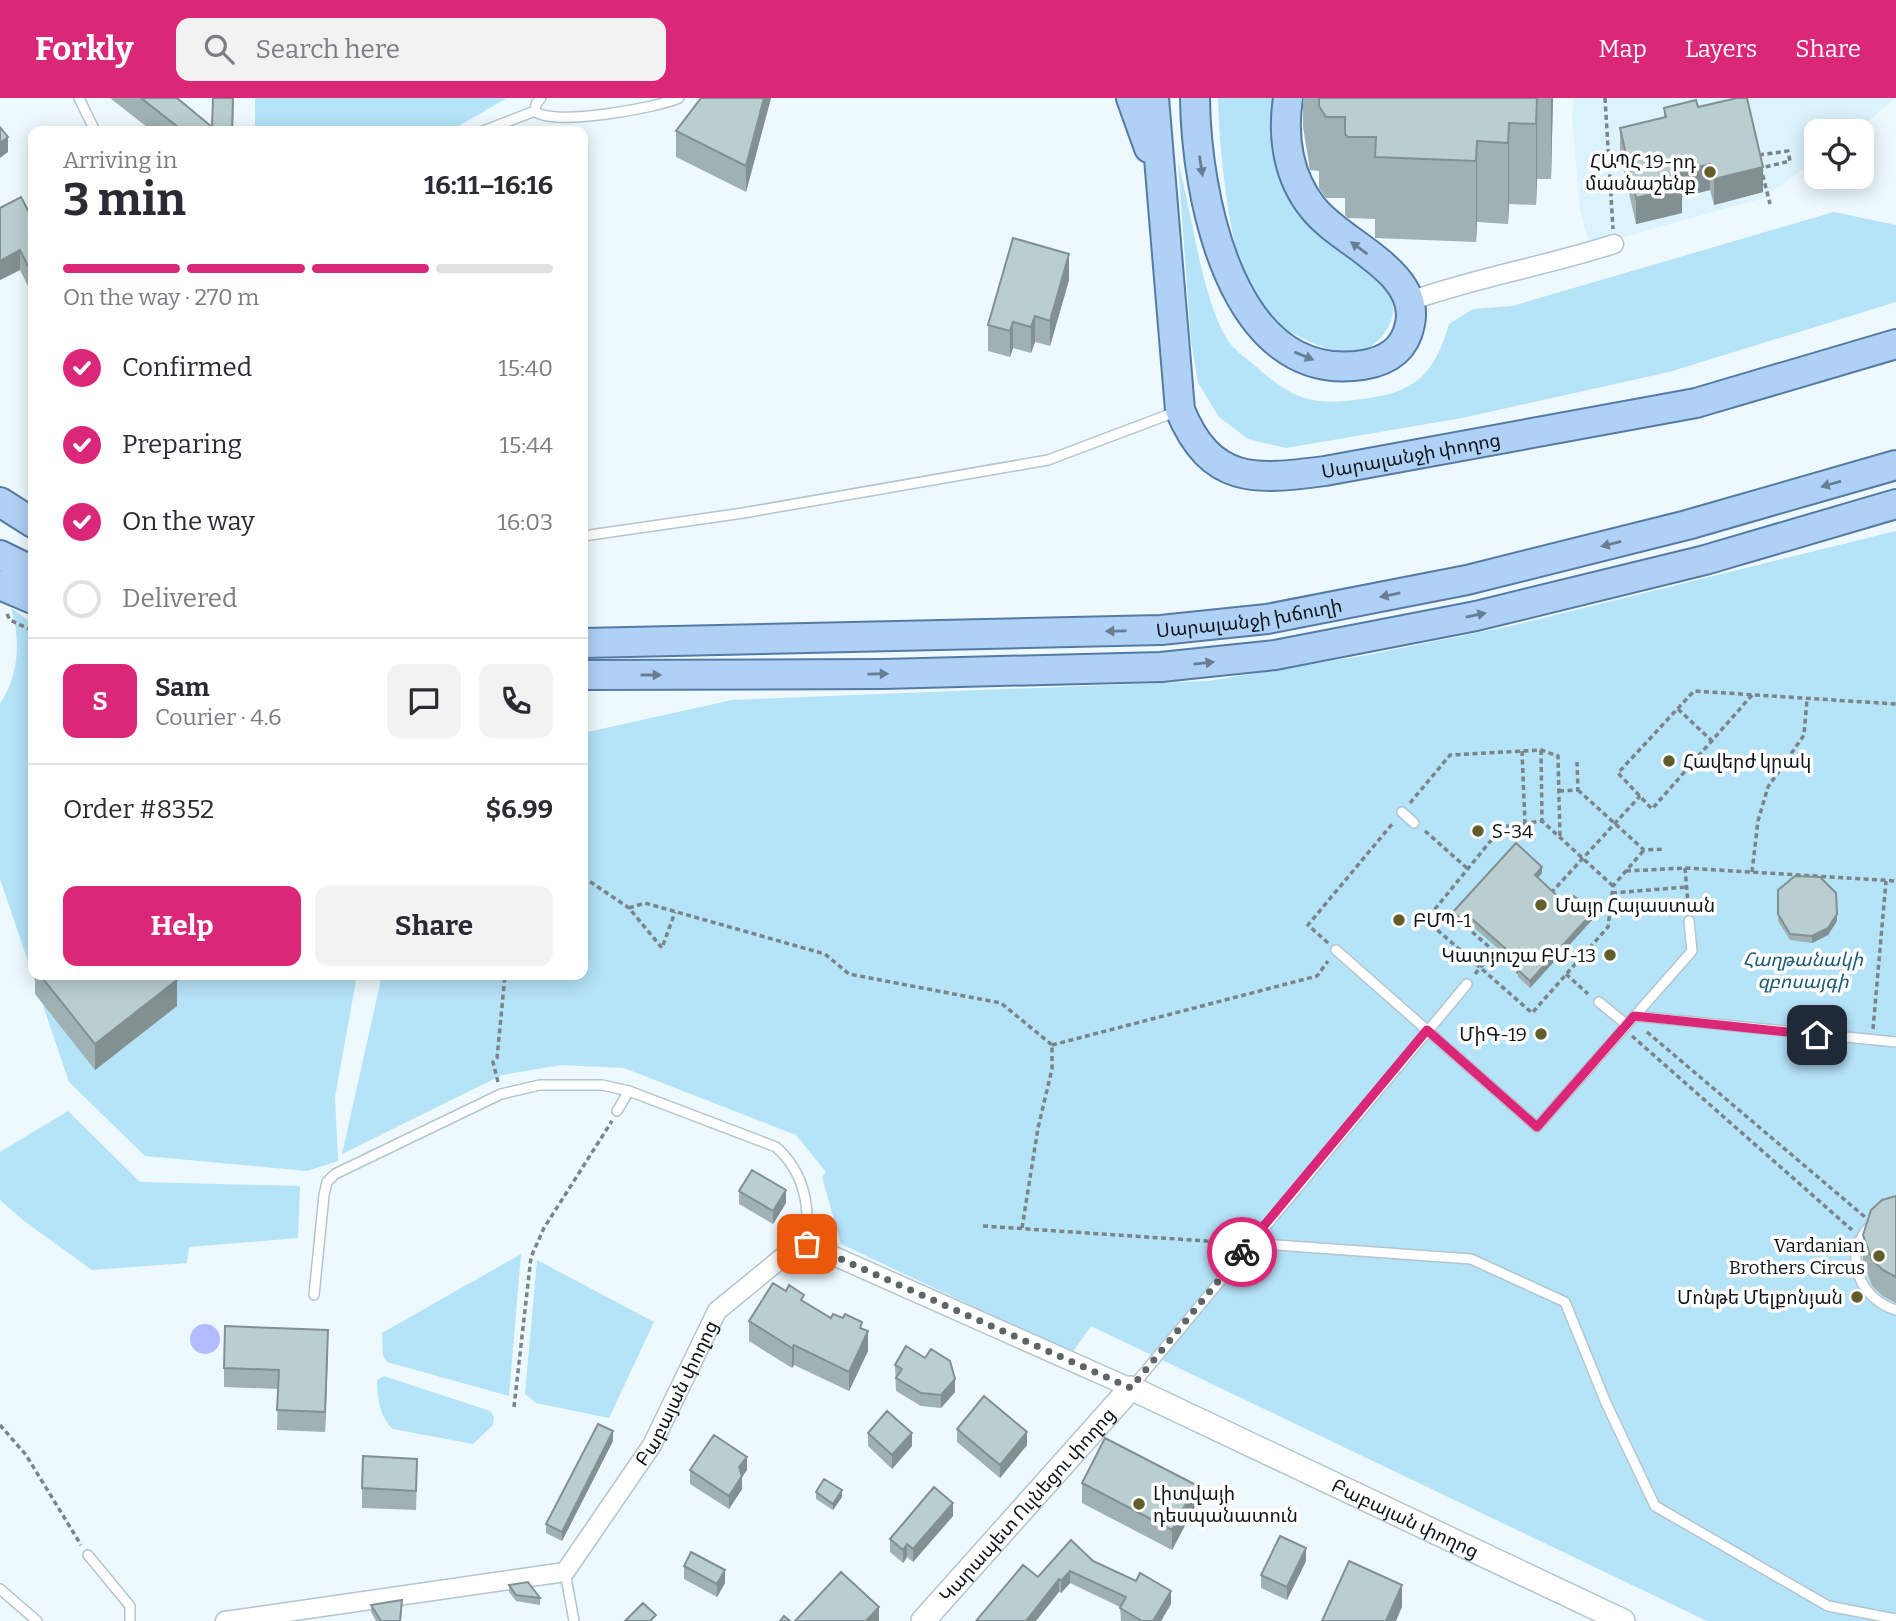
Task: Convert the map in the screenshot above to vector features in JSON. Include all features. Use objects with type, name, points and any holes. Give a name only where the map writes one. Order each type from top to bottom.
[{"type":"main road","points":[[1131,98],[1159,177]]},
{"type":"main road","points":[[1154,98],[1159,177]]},
{"type":"main road","points":[[1195,98],[1200,162],[1210,218],[1233,285],[1262,330],[1284,347],[1325,364],[1353,366],[1383,362],[1401,346],[1410,326],[1410,301],[1406,289],[1380,263],[1345,238],[1313,208],[1293,173],[1286,145],[1288,98]]},
{"type":"main road","name":"Սարալանջի փողոց","points":[[1159,177],[1170,265],[1180,410],[1190,435],[1207,453],[1234,472],[1268,478],[1325,471],[1696,404],[1896,344]]},
{"type":"main road","name":"Սարալանջի խճուղի","points":[[588,643],[1161,630],[1267,619],[1467,580],[1687,525],[1896,464]]},
{"type":"main road","points":[[0,502],[28,520]]},
{"type":"main road","name":"Սարալանջի խճուղի","points":[[588,675],[883,674],[1161,667],[1275,655],[1516,606],[1705,560],[1896,504]]},
{"type":"main road","points":[[0,555],[28,569]]},
{"type":"main road","points":[[0,585],[28,597]]},
{"type":"street","points":[[1410,301],[1462,282],[1553,263],[1614,244]]},
{"type":"street","name":"Բաբայան փողոց","points":[[565,1572],[652,1445],[717,1311],[783,1257],[807,1244],[1131,1388],[1622,1621]]},
{"type":"street","name":"Կարապետ Ուլնեցու փողոց","points":[[923,1621],[1131,1388]]},
{"type":"street","points":[[225,1621],[565,1572]]},
{"type":"lane","points":[[79,98],[93,126]]},
{"type":"lane","points":[[496,126],[535,111],[541,98]]},
{"type":"lane","points":[[535,111],[540,116],[552,117],[608,114],[667,104],[679,98]]},
{"type":"lane","points":[[588,535],[743,513],[1048,460],[1180,410]]},
{"type":"lane","points":[[1402,812],[1414,823]]},
{"type":"lane","points":[[1336,950],[1537,1127],[1692,951],[1689,921]]},
{"type":"lane","points":[[1131,1388],[1467,984]]},
{"type":"lane","points":[[1595,1000],[1629,1022],[1896,1042]]},
{"type":"lane","points":[[314,1295],[327,1182],[360,1162],[501,1094],[540,1085],[602,1085],[629,1091],[776,1147],[790,1160],[807,1198],[807,1244]]},
{"type":"lane","points":[[617,1111],[629,1091]]},
{"type":"lane","points":[[1876,1221],[1861,1238],[1856,1262],[1861,1284],[1871,1297],[1896,1310]]},
{"type":"lane","points":[[1249,1243],[1471,1259],[1565,1302],[1606,1403],[1655,1506],[1828,1606],[1896,1619]]},
{"type":"lane","points":[[88,1555],[130,1606],[130,1621]]},
{"type":"lane","points":[[565,1572],[574,1621]]},
{"type":"lane","points":[[0,1589],[37,1621]]},
{"type":"path","points":[[1605,98],[1614,244]]},
{"type":"path","points":[[1756,145],[1759,157],[1788,151],[1790,161],[1761,168],[1770,204]]},
{"type":"path","points":[[1752,695],[1652,809],[1618,773],[1694,691],[1896,704]]},
{"type":"path","points":[[1752,872],[1756,833],[1768,787],[1804,735],[1807,699]]},
{"type":"path","points":[[1677,709],[1712,741]]},
{"type":"path","points":[[1560,837],[1558,756],[1541,750],[1542,821],[1613,886]]},
{"type":"path","points":[[1522,751],[1525,823]]},
{"type":"path","points":[[1577,762],[1578,790],[1613,825],[1644,850],[1665,849]]},
{"type":"path","points":[[1559,791],[1578,790]]},
{"type":"path","points":[[1545,901],[1640,796]]},
{"type":"path","points":[[1542,821],[1502,827],[1426,920],[1532,1013],[1608,927],[1613,886],[1644,850]]},
{"type":"path","points":[[1424,830],[1468,869]]},
{"type":"path","points":[[1510,867],[1545,901],[1576,924],[1527,980],[1494,951],[1463,924],[1510,867]]},
{"type":"path","points":[[1610,910],[1689,907],[1685,868]]},
{"type":"path","points":[[1626,871],[1685,868],[1896,881]]},
{"type":"path","points":[[588,880],[629,908],[662,948],[675,912]]},
{"type":"path","points":[[1872,1041],[1886,881]]},
{"type":"path","points":[[1612,893],[1687,887]]},
{"type":"path","points":[[629,908],[645,903],[825,954],[849,974],[1001,1003],[1052,1045]]},
{"type":"path","points":[[1052,1045],[1317,976],[1336,950]]},
{"type":"path","points":[[1479,969],[1494,951]]},
{"type":"path","points":[[1566,974],[1595,1000]]},
{"type":"path","points":[[501,1094],[493,1062],[497,1058],[505,980]]},
{"type":"path","points":[[1629,1022],[1876,1221]]},
{"type":"path","points":[[1629,1022],[1861,1238]]},
{"type":"path","points":[[1022,1228],[1038,1128],[1052,1069],[1052,1045]]},
{"type":"path","points":[[514,1407],[531,1257],[544,1228],[617,1111]]},
{"type":"path","points":[[983,1226],[1249,1243]]},
{"type":"path","points":[[0,1425],[26,1455],[88,1555]]},
{"type":"shaded area","points":[[1574,98],[1895,98],[1871,119],[1804,119],[1804,169],[1771,192],[1771,196],[1590,246],[1580,210],[1572,116]]},
{"type":"green space","points":[[255,98],[507,98],[459,126],[255,126]]},
{"type":"green space","points":[[1218,98],[1272,98],[1273,140],[1316,228],[1330,244],[1378,281],[1392,302],[1393,313],[1388,326],[1380,339],[1369,348],[1349,352],[1322,347],[1280,326],[1260,309],[1241,267],[1234,239],[1224,177]]},
{"type":"green space","points":[[1178,162],[1205,281],[1220,325],[1229,342],[1275,382],[1288,391],[1311,400],[1337,402],[1387,395],[1401,390],[1423,375],[1431,365],[1449,324],[1473,309],[1512,306],[1834,212],[1896,225],[1896,302],[1669,372],[1462,418],[1286,448],[1248,439],[1219,417],[1198,383],[1191,341]]},
{"type":"green space","name":"Հաղթանակի զբոսայգի","points":[[1896,531],[1896,1621],[1707,1621],[1091,1326],[1072,1353],[841,1244],[822,1177],[826,1172],[796,1135],[624,1068],[561,1065],[502,1075],[342,1154],[381,980],[588,980],[588,732],[732,700],[1208,681],[1362,656],[1515,625]]},
{"type":"green space","points":[[11,608],[28,620],[28,961],[0,879],[0,704],[11,681],[16,657]]},
{"type":"green space","points":[[34,980],[356,980],[335,1097],[338,1161],[307,1171],[145,1156],[69,1082]]},
{"type":"green space","points":[[68,1111],[140,1182],[300,1186],[298,1238],[189,1247],[187,1263],[92,1270],[24,1221],[0,1200],[0,1152]]},
{"type":"green space","points":[[521,1254],[509,1396],[387,1362],[383,1356],[382,1333]]},
{"type":"green space","points":[[537,1260],[654,1322],[609,1418],[536,1403],[525,1394]]},
{"type":"green space","points":[[384,1376],[490,1411],[494,1417],[493,1425],[473,1444],[393,1429],[382,1413],[379,1400],[377,1380]]},
{"type":"water","points":[[205,1324],[211,1325],[219,1333],[219,1345],[211,1353],[205,1354],[199,1353],[191,1345],[190,1339],[191,1333],[199,1325]]},
{"type":"building","points":[[141,98],[177,98],[211,126],[177,126]]},
{"type":"building","points":[[213,98],[233,98],[232,126],[212,126]]},
{"type":"building","points":[[701,98],[764,98],[746,166],[676,131]]},
{"type":"building","points":[[1319,98],[1537,98],[1536,124],[1509,123],[1508,143],[1477,141],[1476,161],[1375,157],[1376,137],[1348,137],[1345,134],[1345,117],[1326,117],[1319,106]]},
{"type":"building","points":[[1747,98],[1763,167],[1714,179],[1710,164],[1678,172],[1682,187],[1636,198],[1620,128],[1666,117],[1664,108],[1696,100],[1698,107]]},
{"type":"building","points":[[0,127],[8,137],[0,143]]},
{"type":"building","points":[[21,197],[28,210],[28,266],[20,250],[0,261],[0,208]]},
{"type":"building","points":[[1013,238],[1069,254],[1050,321],[1035,316],[1031,327],[1013,322],[1010,331],[988,325]]},
{"type":"building","points":[[1516,843],[1542,867],[1535,875],[1566,904],[1574,896],[1593,912],[1530,981],[1518,970],[1523,964],[1471,918],[1466,924],[1453,912]]},
{"type":"building","points":[[1795,876],[1820,877],[1836,893],[1837,914],[1828,928],[1812,936],[1790,934],[1778,914],[1778,890]]},
{"type":"building","points":[[44,980],[177,980],[95,1044]]},
{"type":"building","points":[[752,1170],[786,1190],[773,1211],[739,1191]]},
{"type":"building","points":[[1896,1196],[1896,1277],[1872,1260],[1863,1235],[1871,1210],[1882,1200]]},
{"type":"building","points":[[773,1283],[786,1291],[789,1285],[804,1295],[801,1300],[831,1318],[833,1314],[843,1318],[845,1314],[862,1322],[860,1328],[868,1331],[849,1372],[794,1345],[792,1348],[749,1321]]},
{"type":"building","points":[[225,1326],[328,1330],[325,1412],[277,1410],[279,1370],[224,1368]]},
{"type":"building","points":[[906,1346],[925,1358],[931,1349],[950,1361],[955,1379],[941,1395],[921,1393],[896,1378],[902,1369],[895,1365]]},
{"type":"building","points":[[984,1396],[1027,1432],[1000,1465],[957,1429]]},
{"type":"building","points":[[887,1411],[912,1433],[892,1455],[868,1433]]},
{"type":"building","points":[[598,1424],[613,1431],[562,1532],[546,1524]]},
{"type":"building","points":[[714,1435],[747,1457],[739,1467],[742,1476],[729,1496],[690,1470]]},
{"type":"building","points":[[1105,1438],[1196,1485],[1172,1530],[1082,1483]]},
{"type":"building","points":[[363,1456],[417,1459],[416,1491],[362,1488]]},
{"type":"building","points":[[824,1479],[842,1490],[833,1504],[816,1492]]},
{"type":"building","points":[[934,1487],[953,1503],[913,1549],[907,1544],[903,1550],[890,1539]]},
{"type":"building","points":[[1280,1536],[1306,1548],[1287,1587],[1261,1575]]},
{"type":"building","points":[[1071,1540],[1093,1561],[1136,1581],[1140,1573],[1171,1591],[1153,1621],[1142,1621],[1120,1608],[1126,1597],[1070,1571],[1061,1581],[1059,1579],[1026,1621],[976,1621],[1023,1565],[1038,1577]]},
{"type":"building","points":[[691,1552],[725,1570],[717,1584],[684,1566]]},
{"type":"building","points":[[1349,1561],[1402,1585],[1386,1621],[1322,1621]]},
{"type":"building","points":[[841,1572],[879,1607],[866,1621],[795,1621]]},
{"type":"building","points":[[528,1582],[540,1598],[516,1595],[509,1585]]},
{"type":"building","points":[[402,1600],[400,1621],[381,1621],[371,1605]]},
{"type":"building","points":[[643,1603],[656,1615],[650,1621],[625,1621]]},
{"type":"way so far","points":[[807,1244],[1131,1388],[1242,1252]]},
{"type":"place","name":"ՀԱՊՀ 19-րդ մասնաշենք","points":[[1710,172]]},
{"type":"place","name":"Հավերժ կրակ","points":[[1669,761]]},
{"type":"place","name":"Տ-34","points":[[1478,831]]},
{"type":"place","name":"Մայր Հայաստան","points":[[1541,905]]},
{"type":"place","name":"ԲՄՊ-1","points":[[1399,920]]},
{"type":"place","name":"Կատյուշա ԲՄ-13","points":[[1610,955]]},
{"type":"place","name":"ՄիԳ-19","points":[[1541,1034]]},
{"type":"place","name":"Vardanian Brothers Circus","points":[[1879,1256]]},
{"type":"place","name":"Մոնթե Մելքոնյան","points":[[1857,1297]]},
{"type":"place","name":"Լիտվայի դեսպանատուն","points":[[1139,1504]]},
{"type":"route","points":[[1242,1252],[1427,1030],[1537,1127],[1634,1016],[1817,1035]]}]
